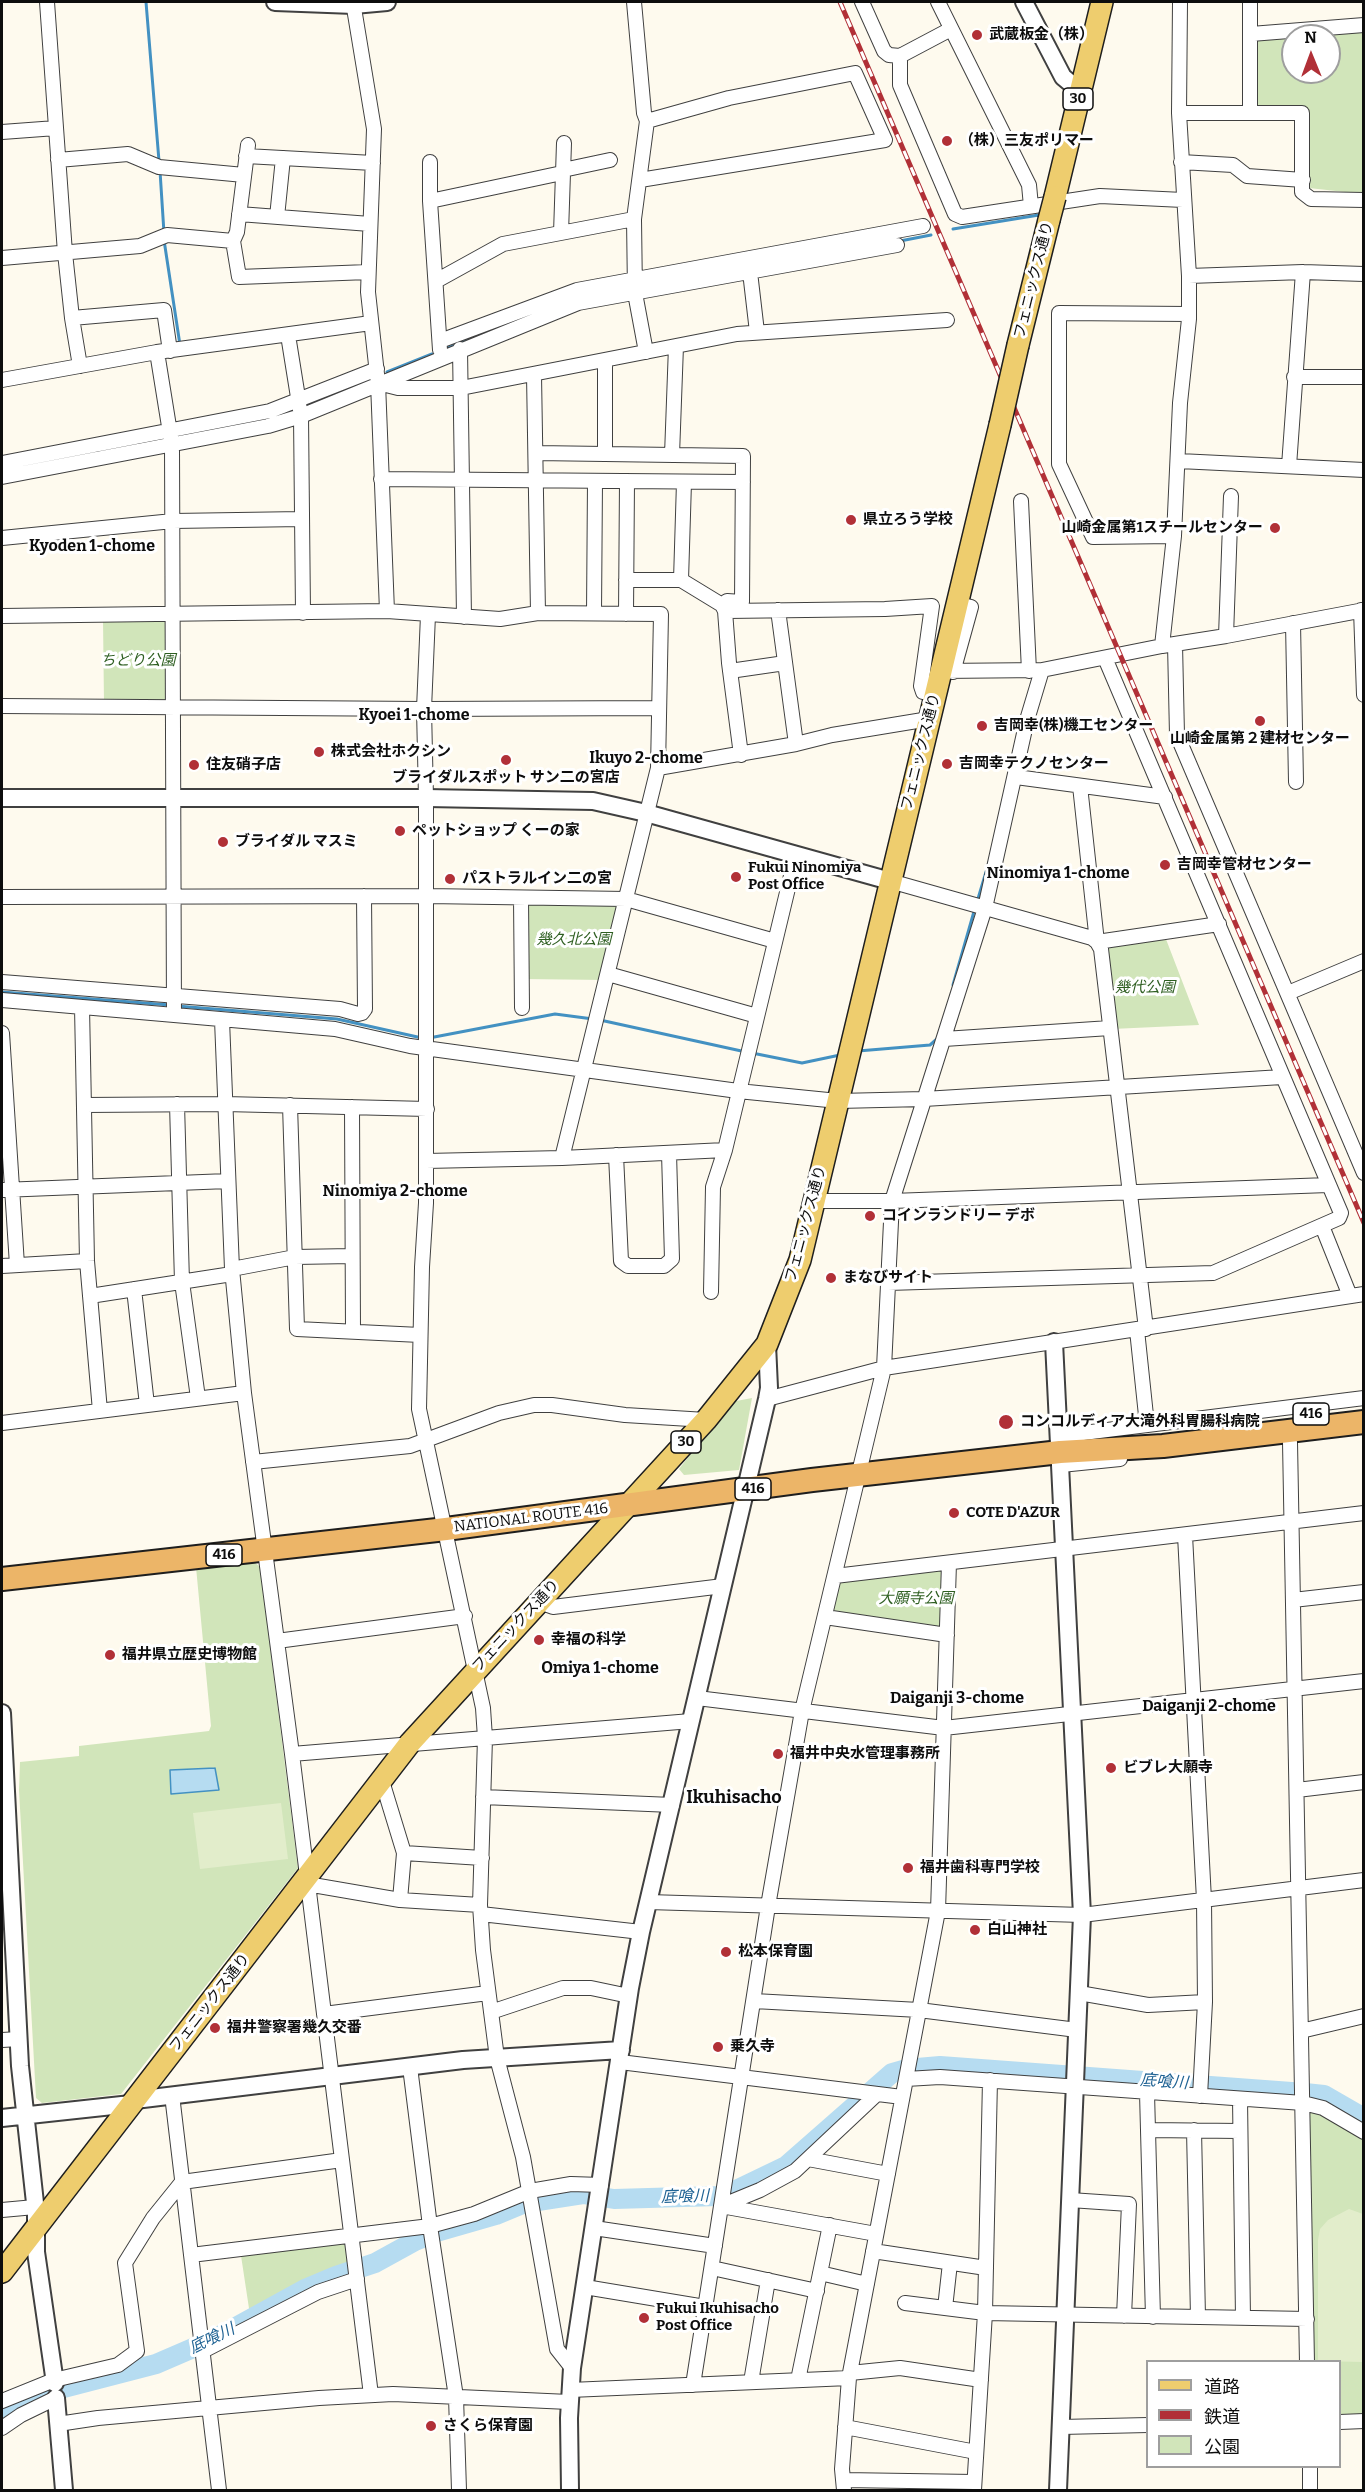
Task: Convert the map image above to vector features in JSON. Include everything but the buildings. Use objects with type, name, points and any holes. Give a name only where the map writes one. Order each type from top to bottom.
[{"type":"highway","name":"NATIONAL ROUTE 416","points":[[1260,1427],[1364,1407]]},
{"type":"highway","name":"NATIONAL ROUTE 416","points":[[2,1580],[265,1551],[860,1474],[1060,1451],[1161,1432],[1364,1422]]},
{"type":"main road","name":"フェニックス通り","points":[[2,2272],[306,1881],[410,1743],[706,1420],[767,1344],[795,1276],[935,695],[947,671],[1018,345],[1102,2]]},
{"type":"street","points":[[47,2],[65,253],[80,366]]},
{"type":"street","points":[[275,2],[387,2]]},
{"type":"street","points":[[634,2],[644,113],[647,121],[634,219],[635,286],[646,352]]},
{"type":"street","points":[[862,2],[884,51],[890,55],[900,56],[951,29]]},
{"type":"street","points":[[938,2],[1029,185],[1031,206]]},
{"type":"street","points":[[1024,2],[1063,77],[1080,91]]},
{"type":"street","points":[[1180,2],[1179,113],[1189,276],[1189,314],[1180,403],[1179,461],[1168,645],[1177,735],[1360,1155],[1364,1173]]},
{"type":"street","points":[[1250,2],[1250,113]]},
{"type":"street","points":[[354,3],[374,129],[368,272],[371,323],[378,376],[387,611]]},
{"type":"street","points":[[1251,34],[1364,26]]},
{"type":"street","points":[[900,56],[900,85],[955,214],[962,217],[1100,196],[1183,200]]},
{"type":"street","points":[[639,180],[885,140],[855,73],[729,98],[647,121]]},
{"type":"street","points":[[1179,113],[1302,113],[1302,192],[1311,199],[1364,200]]},
{"type":"street","points":[[2,132],[56,128]]},
{"type":"street","points":[[561,233],[564,143]]},
{"type":"street","points":[[368,272],[239,277],[233,241],[240,214],[247,151],[284,158],[373,163]]},
{"type":"street","points":[[58,160],[128,154],[159,167],[244,175]]},
{"type":"street","points":[[277,217],[284,158]]},
{"type":"street","points":[[430,201],[610,160]]},
{"type":"street","points":[[430,162],[439,358]]},
{"type":"street","points":[[1181,162],[1233,165],[1248,176],[1303,180]]},
{"type":"street","points":[[240,214],[370,224]]},
{"type":"street","points":[[436,281],[503,244],[634,219]]},
{"type":"street","points":[[2,463],[270,411],[439,358],[578,303],[635,286],[923,226]]},
{"type":"street","points":[[2,258],[140,246],[167,235],[233,241]]},
{"type":"street","points":[[440,341],[576,290],[635,286],[750,272],[897,245]]},
{"type":"street","points":[[750,272],[757,333]]},
{"type":"street","points":[[1189,276],[1303,272],[1364,274]]},
{"type":"street","points":[[1289,466],[1303,272]]},
{"type":"street","points":[[72,318],[164,310],[163,352],[172,445],[174,1015]]},
{"type":"street","points":[[1174,536],[1093,537],[1059,464],[1059,313],[1189,314]]},
{"type":"street","points":[[378,376],[398,388],[461,388],[737,334],[947,320]]},
{"type":"street","points":[[2,380],[163,352],[371,323]]},
{"type":"street","points":[[288,335],[301,416],[303,613]]},
{"type":"street","points":[[672,455],[676,346]]},
{"type":"street","points":[[460,349],[464,617]]},
{"type":"street","points":[[605,360],[605,454]]},
{"type":"street","points":[[534,375],[538,613]]},
{"type":"street","points":[[2,477],[268,426],[301,416],[378,376]]},
{"type":"street","points":[[1294,377],[1364,377]]},
{"type":"street","points":[[536,453],[743,456],[742,602],[727,601],[724,608],[741,755]]},
{"type":"street","points":[[1179,461],[1364,470]]},
{"type":"street","points":[[381,479],[743,482]]},
{"type":"street","points":[[594,614],[595,481]]},
{"type":"street","points":[[626,614],[627,481]]},
{"type":"street","points":[[681,580],[684,482]]},
{"type":"street","points":[[1226,636],[1231,496]]},
{"type":"street","points":[[693,2385],[768,1906],[802,1711],[884,1368],[892,1201],[985,908],[1016,777],[1036,671],[1021,501]]},
{"type":"street","points":[[2,538],[173,521],[302,519]]},
{"type":"street","points":[[626,580],[681,580],[724,608],[778,610],[950,606]]},
{"type":"street","points":[[932,606],[921,686],[923,692],[935,695]]},
{"type":"street","points":[[967,606],[971,607],[947,671],[1036,671],[1362,610],[1364,695]]},
{"type":"street","points":[[778,610],[796,744]]},
{"type":"street","points":[[2,616],[387,611],[500,619],[538,613],[661,614],[658,768],[562,1158]]},
{"type":"street","points":[[428,615],[424,709],[427,1109],[419,1409],[483,1708],[485,1738],[481,1909],[488,1993],[497,2058],[531,2198],[556,2349],[572,2368]]},
{"type":"street","points":[[1293,623],[1296,782]]},
{"type":"street","points":[[888,1283],[1213,1274],[1340,1218],[1341,1213],[1105,658]]},
{"type":"street","points":[[730,671],[785,663]]},
{"type":"street","points":[[2,706],[659,708]]},
{"type":"street","points":[[658,768],[741,755],[832,735],[929,719]]},
{"type":"street","points":[[1016,777],[1165,797]]},
{"type":"street","points":[[1080,786],[1097,942]]},
{"type":"street","points":[[2,798],[426,798],[593,801],[646,813],[1092,938],[1101,949],[1140,1276],[1148,1425]]},
{"type":"street","points":[[711,1292],[713,1187],[725,1150],[796,855]]},
{"type":"street","points":[[2,982],[340,1009],[358,1014],[365,1009],[364,896]]},
{"type":"street","points":[[2,897],[426,896],[626,899],[775,941]]},
{"type":"street","points":[[521,898],[522,1008]]},
{"type":"street","points":[[1097,942],[1219,924]]},
{"type":"street","points":[[1288,993],[1364,961]]},
{"type":"street","points":[[608,974],[757,1016]]},
{"type":"street","points":[[2,1000],[335,1029],[427,1048],[738,1090],[838,1101],[924,1099],[1282,1077]]},
{"type":"street","points":[[82,1007],[87,1261],[99,1411]]},
{"type":"street","points":[[222,1020],[232,1272],[244,1393],[292,1754],[371,2395]]},
{"type":"street","points":[[944,1039],[1110,1028]]},
{"type":"street","points":[[2,1033],[6,1189],[17,1265]]},
{"type":"street","points":[[177,1104],[182,1282],[198,1398]]},
{"type":"street","points":[[84,1105],[225,1104],[427,1109]]},
{"type":"street","points":[[290,1105],[297,1329],[420,1335]]},
{"type":"street","points":[[352,1107],[353,1331]]},
{"type":"street","points":[[426,1161],[562,1158],[725,1150]]},
{"type":"street","points":[[616,1155],[621,1261],[628,1266],[664,1266],[672,1259],[669,1153]]},
{"type":"street","points":[[6,1189],[228,1181]]},
{"type":"street","points":[[813,1201],[892,1201],[1328,1185]]},
{"type":"street","points":[[767,1399],[884,1368],[1357,1295],[1322,1226]]},
{"type":"street","points":[[90,1296],[182,1282],[295,1257],[352,1256]]},
{"type":"street","points":[[2,1266],[87,1261]]},
{"type":"street","points":[[134,1289],[147,1405]]},
{"type":"street","points":[[1054,1342],[1082,1915],[1058,2490]]},
{"type":"street","points":[[570,2490],[572,2368],[629,1996],[641,1932],[767,1399],[769,1388],[767,1344]]},
{"type":"street","points":[[2,1423],[244,1393]]},
{"type":"street","points":[[1060,1451],[1148,1425],[1364,1398]]},
{"type":"street","points":[[253,1462],[411,1446],[499,1413],[534,1405],[552,1405],[625,1415],[706,1420]]},
{"type":"street","points":[[1060,1451],[1290,1442],[1364,1433]]},
{"type":"street","points":[[1290,1442],[1307,2360]]},
{"type":"street","points":[[835,1576],[1364,1513]]},
{"type":"street","points":[[1185,1535],[1204,1900],[1205,2002],[1200,2096]]},
{"type":"street","points":[[949,1563],[938,1911],[850,2376],[845,2427],[844,2485],[974,2486],[985,2313],[990,2080]]},
{"type":"street","points":[[539,1602],[553,1607],[723,1586]]},
{"type":"street","points":[[1293,1600],[1364,1592]]},
{"type":"street","points":[[277,1641],[465,1617]]},
{"type":"street","points":[[825,1617],[947,1635]]},
{"type":"street","points":[[697,1698],[944,1728],[1364,1681]]},
{"type":"street","points":[[2,1713],[9,1972],[19,2038],[35,2228],[55,2387],[64,2490]]},
{"type":"street","points":[[292,1754],[691,1721]]},
{"type":"street","points":[[382,1781],[404,1853],[400,1900]]},
{"type":"street","points":[[1297,1790],[1364,1782]]},
{"type":"street","points":[[483,1797],[672,1805]]},
{"type":"street","points":[[404,1853],[482,1858]]},
{"type":"street","points":[[648,1902],[1082,1915],[1364,1880]]},
{"type":"street","points":[[306,1881],[400,1900],[641,1932]]},
{"type":"street","points":[[491,2012],[564,1988],[591,1988],[629,1996]]},
{"type":"street","points":[[324,2014],[488,1993]]},
{"type":"street","points":[[1079,1993],[1148,2005],[1205,2002]]},
{"type":"street","points":[[754,2001],[919,2010],[1077,2030]]},
{"type":"street","points":[[1301,2031],[1364,2016]]},
{"type":"street","points":[[2,2040],[19,2038]]},
{"type":"street","points":[[2,2118],[172,2095],[497,2058],[620,2056],[742,2077],[902,2097]]},
{"type":"street","points":[[410,2067],[431,2232],[456,2397],[459,2490]]},
{"type":"street","points":[[906,2079],[940,2077],[990,2080],[1303,2103],[1323,2108],[1364,2132]]},
{"type":"street","points":[[1147,2092],[1153,2317]]},
{"type":"street","points":[[722,2206],[795,2171],[877,2094]]},
{"type":"street","points":[[172,2095],[219,2490]]},
{"type":"street","points":[[1240,2099],[1243,2318]]},
{"type":"street","points":[[1148,2130],[1240,2131]]},
{"type":"street","points":[[1194,2130],[1198,2317]]},
{"type":"street","points":[[808,2159],[888,2174]]},
{"type":"street","points":[[2,2401],[55,2387],[118,2365],[137,2351],[125,2263],[153,2218],[182,2182],[342,2160]]},
{"type":"street","points":[[191,2255],[352,2235],[431,2232],[474,2214],[571,2184],[601,2185]]},
{"type":"street","points":[[1070,2200],[1129,2204],[1124,2316]]},
{"type":"street","points":[[722,2206],[876,2234]]},
{"type":"street","points":[[2,2210],[35,2207]]},
{"type":"street","points":[[798,2380],[830,2225]]},
{"type":"street","points":[[594,2229],[715,2246]]},
{"type":"street","points":[[873,2251],[986,2268]]},
{"type":"street","points":[[945,2308],[950,2263]]},
{"type":"street","points":[[712,2268],[817,2291]]},
{"type":"street","points":[[820,2273],[867,2284]]},
{"type":"street","points":[[203,2351],[356,2274]]},
{"type":"street","points":[[751,2382],[768,2280]]},
{"type":"street","points":[[585,2287],[705,2307]]},
{"type":"street","points":[[905,2303],[985,2313],[1307,2319]]},
{"type":"street","points":[[58,2424],[98,2418],[319,2398],[393,2394],[456,2397],[570,2396],[693,2385],[850,2376],[900,2368],[981,2380]]},
{"type":"street","points":[[2,2428],[55,2387]]},
{"type":"street","points":[[1341,2422],[1364,2421]]},
{"type":"street","points":[[1061,2427],[1146,2425]]},
{"type":"street","points":[[845,2427],[976,2452]]},
{"type":"street","points":[[1310,2468],[1310,2490]]},
{"type":"green space","points":[[1363,25],[1363,194],[1309,188],[1302,113],[1250,113],[1251,34],[1281,32],[1281,84],[1341,84],[1341,27]]},
{"type":"green space","name":"ちどり公園","points":[[172,619],[172,702],[104,703],[103,620]]},
{"type":"green space","name":"幾久北公園","points":[[523,899],[625,900],[605,980],[524,979]]},
{"type":"green space","name":"幾代公園","points":[[1164,934],[1199,1025],[1112,1029],[1102,944]]},
{"type":"green space","points":[[752,1398],[739,1470],[684,1475],[679,1469],[731,1402]]},
{"type":"green space","points":[[253,1561],[260,1567],[298,1868],[121,2094],[42,2103],[36,2098],[19,1790],[20,1762],[79,1756],[79,1746],[209,1731],[211,1726],[196,1567]]},
{"type":"green space","name":"大願寺公園","points":[[941,1567],[947,1572],[944,1633],[828,1615],[836,1578]]},
{"type":"green space","points":[[281,1803],[288,1859],[200,1869],[193,1813]]},
{"type":"green space","points":[[1303,2103],[1363,2130],[1363,2421],[1341,2422],[1341,2360],[1308,2360]]},
{"type":"green space","points":[[1349,2209],[1363,2214],[1363,2362],[1318,2360],[1318,2240],[1320,2229],[1328,2220]]},
{"type":"green space","points":[[352,2235],[356,2268],[250,2315],[240,2249]]},
{"type":"water","points":[[215,1768],[219,1790],[171,1794],[170,1770]]},
{"type":"waterway","points":[[146,2],[159,161]]},
{"type":"waterway","points":[[160,171],[164,233]]},
{"type":"waterway","points":[[953,229],[1039,215]]},
{"type":"waterway","points":[[900,241],[931,235]]},
{"type":"waterway","points":[[164,240],[180,345]]},
{"type":"waterway","points":[[448,348],[500,328]]},
{"type":"waterway","points":[[387,372],[432,354]]},
{"type":"waterway","points":[[307,405],[359,383]]},
{"type":"waterway","points":[[279,414],[295,409]]},
{"type":"waterway","points":[[176,436],[200,431]]},
{"type":"waterway","points":[[977,902],[989,862]]},
{"type":"waterway","points":[[953,985],[975,908]]},
{"type":"waterway","points":[[2,992],[170,1005]]},
{"type":"waterway","points":[[177,1006],[337,1019],[422,1038]]},
{"type":"waterway","points":[[429,1038],[555,1014],[593,1019]]},
{"type":"waterway","points":[[600,1020],[746,1052]]},
{"type":"waterway","points":[[858,1051],[930,1045],[938,1038]]},
{"type":"waterway","points":[[752,1053],[802,1063],[840,1055]]},
{"type":"waterway","name":"底喰川","points":[[2,2412],[48,2392],[156,2364],[214,2339],[305,2289],[375,2263],[415,2241],[437,2232],[496,2215],[525,2203],[583,2194],[614,2199],[718,2196],[734,2191],[786,2166],[892,2073],[906,2069],[940,2066],[1324,2095],[1364,2118]]},
{"type":"railway","points":[[840,2],[1364,1223]]},
{"type":"place","name":"武蔵板金（株）","points":[[977,35]]},
{"type":"place","name":"（株）三友ポリマー","points":[[947,141]]},
{"type":"place","name":"県立ろう学校","points":[[851,520]]},
{"type":"place","name":"山崎金属第1スチールセンター","points":[[1275,528]]},
{"type":"place","name":"山崎金属第２建材センター","points":[[1260,721]]},
{"type":"place","name":"吉岡幸(株)機工センター","points":[[982,726]]},
{"type":"place","name":"株式会社ホクシン","points":[[319,752]]},
{"type":"place","name":"ブライダルスポット サン二の宮店","points":[[506,760]]},
{"type":"place","name":"吉岡幸テクノセンター","points":[[947,764]]},
{"type":"place","name":"住友硝子店","points":[[194,765]]},
{"type":"place","name":"ペットショップ くーの家","points":[[400,831]]},
{"type":"place","name":"ブライダル マスミ","points":[[223,842]]},
{"type":"place","name":"吉岡幸管材センター","points":[[1165,865]]},
{"type":"place","name":"Fukui Ninomiya Post Office","points":[[736,877]]},
{"type":"place","name":"パストラルイン二の宮","points":[[450,879]]},
{"type":"place","name":"コインランドリー デボ","points":[[870,1216]]},
{"type":"place","name":"まなびサイト","points":[[831,1278]]},
{"type":"place","name":"コンコルディア大滝外科胃腸科病院","points":[[1006,1422]]},
{"type":"place","name":"COTE D'AZUR","points":[[954,1513]]},
{"type":"place","name":"幸福の科学","points":[[539,1640]]},
{"type":"place","name":"福井県立歴史博物館","points":[[110,1655]]},
{"type":"place","name":"福井中央水管理事務所","points":[[778,1754]]},
{"type":"place","name":"ビブレ大願寺","points":[[1111,1768]]},
{"type":"place","name":"福井歯科専門学校","points":[[908,1868]]},
{"type":"place","name":"白山神社","points":[[975,1930]]},
{"type":"place","name":"松本保育園","points":[[726,1952]]},
{"type":"place","name":"福井警察署幾久交番","points":[[215,2028]]},
{"type":"place","name":"乗久寺","points":[[718,2047]]},
{"type":"place","name":"Fukui Ikuhisacho Post Office","points":[[644,2318]]},
{"type":"place","name":"さくら保育園","points":[[431,2426]]},
{"type":"district","name":"Kyoden 1-chome","points":[[92,547]]},
{"type":"district","name":"Kyoei 1-chome","points":[[414,716]]},
{"type":"district","name":"Ikuyo 2-chome","points":[[646,759]]},
{"type":"district","name":"Ninomiya 1-chome","points":[[1058,874]]},
{"type":"district","name":"Ninomiya 2-chome","points":[[395,1192]]},
{"type":"district","name":"Omiya 1-chome","points":[[600,1669]]},
{"type":"district","name":"Daiganji 3-chome","points":[[957,1699]]},
{"type":"district","name":"Daiganji 2-chome","points":[[1209,1707]]},
{"type":"district","name":"Ikuhisacho","points":[[734,1798]]}]
